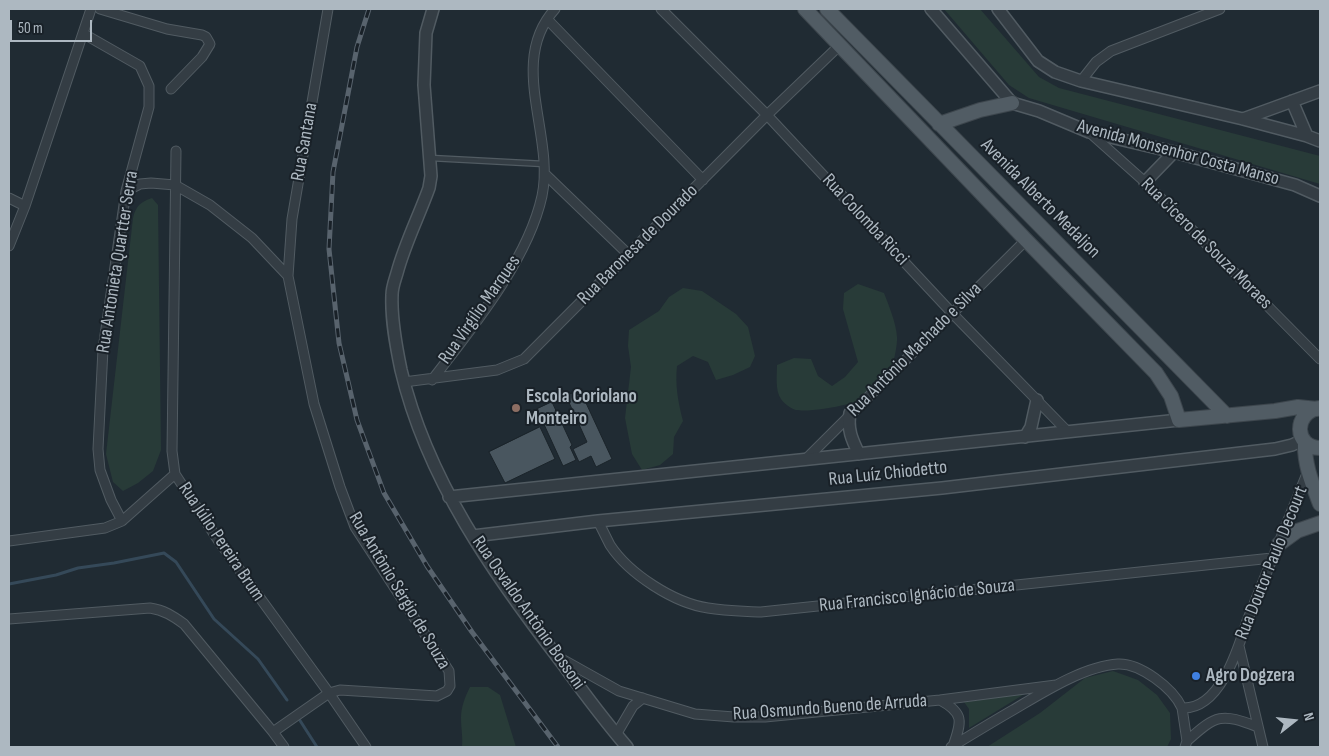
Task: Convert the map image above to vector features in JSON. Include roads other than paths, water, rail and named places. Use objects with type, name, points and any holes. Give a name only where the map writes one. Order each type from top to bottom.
[{"type":"main road","name":"Avenida Alberto Medaljon","points":[[805,9],[1156,373],[1170,396],[1179,420]]},
{"type":"main road","name":"Avenida Alberto Medaljon","points":[[827,9],[1227,416]]},
{"type":"main road","points":[[940,124],[980,110],[1012,103]]},
{"type":"main road","name":"Rua Luíz Chiodetto","points":[[1179,420],[1298,407],[1318,408]]},
{"type":"main road","points":[[1318,408],[1305,415],[1303,436],[1308,471],[1320,504]]},
{"type":"main road","points":[[1275,411],[1285,415],[1310,446],[1320,448]]},
{"type":"main road","points":[[1279,544],[1297,532],[1320,523]]},
{"type":"street","points":[[9,246],[25,206],[91,9]]},
{"type":"street","points":[[100,9],[167,29],[206,37],[210,44],[202,57],[171,89]]},
{"type":"street","name":"Rua Santana","points":[[288,276],[292,219],[328,9]]},
{"type":"street","name":"Rua Osvaldo Antônio Bossoni","points":[[433,9],[426,33],[424,85],[431,158],[429,188],[412,226],[392,293],[396,348],[404,382],[419,429],[449,497],[499,579],[627,747]]},
{"type":"street","name":"Rua Virgílio Marques","points":[[432,380],[465,337],[518,260],[542,197],[545,174],[532,67],[538,38],[549,15],[555,9]]},
{"type":"street","name":"Rua Colomba Ricci","points":[[662,9],[767,115],[952,313],[1068,432]]},
{"type":"street","points":[[931,9],[1012,103]]},
{"type":"street","points":[[998,9],[1038,61],[1055,72],[1081,81],[1243,119],[1320,141]]},
{"type":"street","points":[[1081,81],[1096,62],[1111,51],[1220,9]]},
{"type":"street","points":[[548,20],[703,180]]},
{"type":"street","name":"Rua Antonieta Quartter Serra","points":[[84,34],[140,66],[149,86],[149,107],[126,191],[103,349],[98,449],[100,470],[111,500],[122,521]]},
{"type":"street","name":"Rua Baronesa de Dourado","points":[[404,382],[432,380],[497,370],[524,359],[767,115],[840,45]]},
{"type":"street","points":[[1243,119],[1320,92]]},
{"type":"street","points":[[1292,101],[1307,136]]},
{"type":"street","name":"Avenida Monsenhor Costa Manso","points":[[1012,103],[1039,111],[1089,132],[1174,152],[1295,185],[1320,196]]},
{"type":"street","name":"Rua Cícero de Souza Moraes","points":[[1089,132],[1145,182],[1320,359]]},
{"type":"street","name":"Rua Júlio Pereira Brum","points":[[176,151],[172,451],[175,474],[218,540],[366,747]]},
{"type":"street","points":[[1145,182],[1174,152]]},
{"type":"street","points":[[545,174],[628,254]]},
{"type":"street","points":[[126,191],[140,184],[152,182],[175,185],[210,205],[252,238],[288,276]]},
{"type":"street","points":[[9,198],[25,206]]},
{"type":"street","name":"Rua Antônio Machado e Silva","points":[[805,460],[850,413],[1026,240]]},
{"type":"street","name":"Rua Antônio Sérgio de Souza","points":[[273,732],[329,693],[340,690],[437,696],[447,691],[451,680],[450,671],[355,527],[340,487],[314,404],[288,276]]},
{"type":"street","points":[[1025,437],[1031,427],[1037,400]]},
{"type":"street","points":[[850,413],[848,424],[852,440],[859,454]]},
{"type":"street","name":"Rua Luíz Chiodetto","points":[[449,497],[1179,420]]},
{"type":"street","name":"Rua Luíz Chiodetto","points":[[473,536],[598,521],[942,488],[1275,449],[1292,445],[1303,436]]},
{"type":"street","name":"Rua Doutor Paulo Decourt","points":[[1182,708],[1190,708],[1203,701],[1224,679],[1239,646],[1247,621],[1308,471]]},
{"type":"street","points":[[9,541],[105,528],[122,521],[175,474]]},
{"type":"street","name":"Rua Francisco Ignácio de Souza","points":[[598,521],[611,546],[625,562],[666,594],[707,608],[761,612],[1272,558]]},
{"type":"street","points":[[9,619],[150,608],[170,614],[184,624],[284,747]]},
{"type":"street","points":[[1239,646],[1263,747]]},
{"type":"street","name":"Rua Osmundo Bueno de Arruda","points":[[556,656],[619,691],[696,714],[734,717],[765,716],[940,700],[1056,685]]},
{"type":"street","points":[[952,746],[1056,685],[1088,672],[1119,664],[1136,667],[1149,674],[1165,687],[1182,708],[1186,744]]},
{"type":"street","points":[[616,735],[633,706],[643,698]]},
{"type":"street","points":[[940,700],[953,707],[959,718],[958,730],[952,746]]},
{"type":"street","points":[[1186,744],[1207,723],[1217,719],[1229,717],[1258,727]]},
{"type":"lane","points":[[431,158],[544,164]]},
{"type":"waterway","points":[[9,584],[56,575],[78,568],[164,553],[176,562],[214,619],[258,659],[287,700]]},
{"type":"waterway","points":[[299,719],[317,747]]},
{"type":"railway","points":[[369,9],[357,47],[333,172],[329,249],[339,343],[357,420],[384,493],[427,566],[472,632],[558,747]]},
{"type":"place","name":"Escola Coriolano Monteiro","points":[[516,408]]},
{"type":"place","name":"Agro Dogzera","points":[[1196,676]]}]
